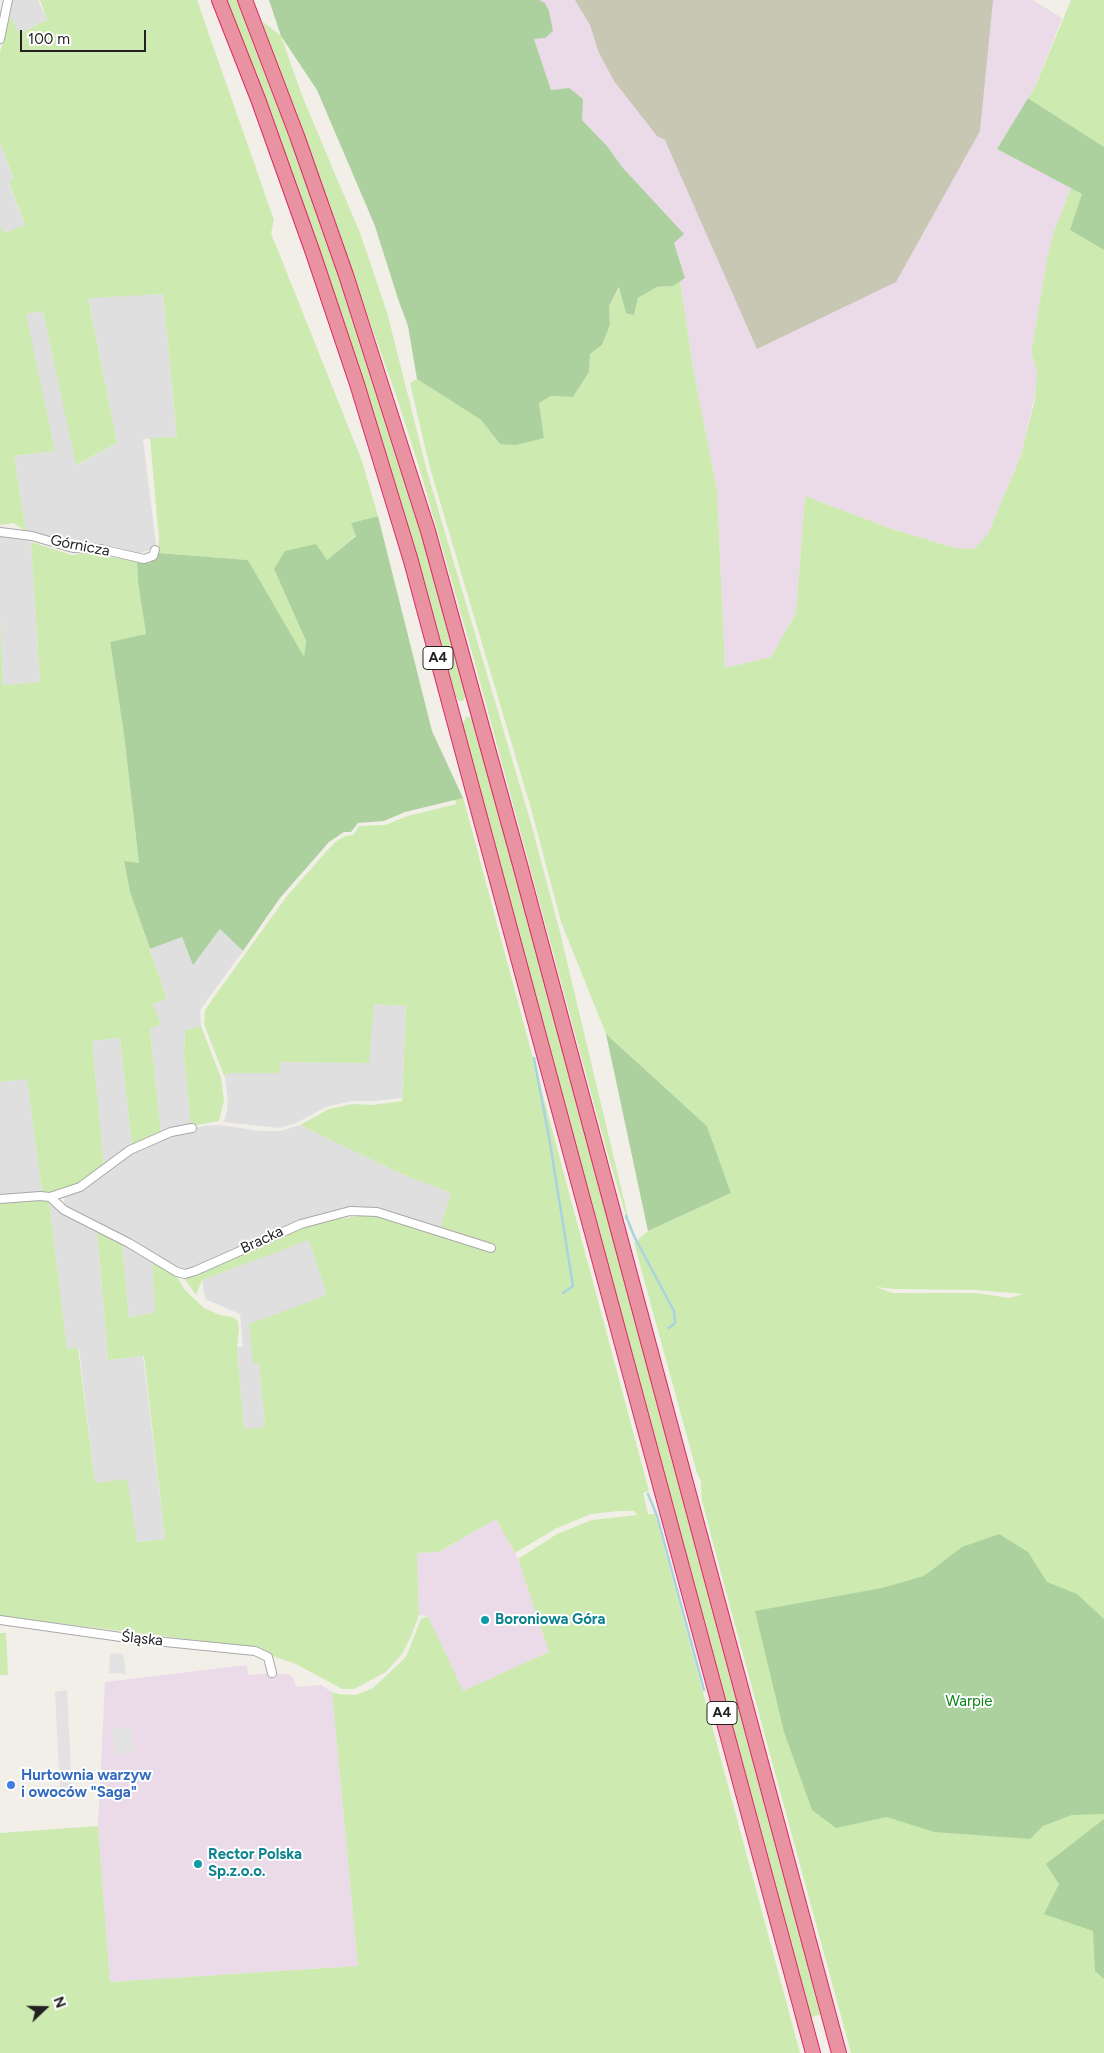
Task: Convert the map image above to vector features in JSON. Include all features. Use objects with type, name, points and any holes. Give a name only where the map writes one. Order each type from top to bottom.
[{"type":"highway","name":"A4","points":[[219,0],[258,99],[307,236],[394,501],[453,711],[813,2053]]},
{"type":"highway","name":"A4","points":[[245,0],[297,136],[343,266],[425,522],[520,863],[838,2053]]},
{"type":"highway","name":"A4","points":[[828,2015],[832,2053]]},
{"type":"street","points":[[0,38],[8,0]]},
{"type":"street","name":"Górnicza","points":[[0,532],[32,536],[73,548],[102,549],[144,559],[152,556],[156,550]]},
{"type":"street","points":[[0,1199],[50,1197],[80,1187],[130,1150],[171,1132],[192,1128]]},
{"type":"street","name":"Bracka","points":[[50,1197],[64,1210],[128,1243],[177,1272],[186,1274],[294,1226],[350,1211],[377,1212],[491,1248]]},
{"type":"street","name":"Śląska","points":[[0,1620],[135,1639],[256,1651],[268,1657],[272,1673]]},
{"type":"shaded area","points":[[12,0],[38,0],[47,20],[20,33],[10,17]]},
{"type":"shaded area","points":[[539,0],[1033,0],[1062,18],[1035,87],[997,149],[1071,188],[1054,231],[1047,259],[1032,348],[1032,355],[1037,370],[1037,385],[1021,455],[988,534],[974,549],[955,548],[892,529],[805,496],[796,613],[771,657],[725,668],[717,489],[694,373],[680,281],[685,278],[674,243],[607,146],[582,120],[569,89],[551,90],[534,39],[545,38],[545,3]]},
{"type":"shaded area","points":[[575,0],[993,0],[980,131],[896,282],[757,349],[665,140],[657,136],[614,81],[599,53],[590,25]]},
{"type":"shaded area","points":[[0,143],[14,180],[9,183],[25,226],[3,233],[0,226]]},
{"type":"shaded area","points":[[163,294],[177,438],[143,439],[156,544],[151,550],[139,553],[113,546],[74,546],[26,531],[14,456],[55,451],[25,314],[43,311],[77,465],[117,443],[88,297]]},
{"type":"shaded area","points":[[0,535],[12,536],[31,542],[40,682],[3,685],[0,615]]},
{"type":"shaded area","points":[[220,929],[243,951],[200,1010],[201,1026],[185,1031],[184,1056],[191,1126],[161,1134],[150,1028],[161,1024],[153,1004],[167,999],[150,949],[182,937],[193,964]]},
{"type":"shaded area","points":[[374,1004],[406,1006],[402,1098],[351,1101],[326,1107],[296,1123],[279,1128],[223,1122],[226,1116],[228,1100],[225,1078],[227,1073],[280,1073],[279,1062],[319,1062]]},
{"type":"shaded area","points":[[120,1038],[132,1147],[104,1167],[92,1041]]},
{"type":"shaded area","points":[[27,1079],[42,1192],[0,1196],[0,1082]]},
{"type":"shaded area","points":[[219,1125],[261,1131],[280,1131],[300,1125],[397,1172],[452,1193],[440,1228],[377,1209],[349,1210],[325,1214],[299,1222],[198,1268],[179,1271],[66,1207],[64,1202],[65,1194],[130,1151],[171,1133]]},
{"type":"shaded area","points":[[49,1201],[62,1213],[97,1229],[108,1360],[143,1356],[165,1539],[137,1542],[95,1483],[79,1348],[67,1349]]},
{"type":"shaded area","points":[[309,1239],[327,1295],[253,1363],[259,1363],[265,1427],[244,1430],[237,1347],[243,1347],[240,1314],[205,1299],[202,1280]]},
{"type":"shaded area","points":[[122,1244],[152,1259],[156,1313],[129,1318]]},
{"type":"shaded area","points":[[496,1519],[518,1559],[549,1652],[463,1692],[428,1616],[419,1615],[417,1553],[440,1552]]},
{"type":"shaded area","points":[[110,1653],[123,1654],[126,1674],[109,1673]]},
{"type":"shaded area","points":[[247,1665],[248,1675],[272,1673],[291,1675],[297,1687],[321,1685],[332,1692],[358,1966],[110,1982],[98,1826],[105,1682]]},
{"type":"shaded area","points":[[67,1690],[72,1792],[60,1791],[55,1692]]},
{"type":"shaded area","points":[[132,1726],[134,1753],[115,1755],[113,1728]]},
{"type":"green space","points":[[40,0],[197,0],[274,220],[271,233],[362,461],[378,516],[351,523],[356,535],[327,560],[274,569],[306,641],[304,658],[248,560],[158,553],[159,539],[150,438],[177,437],[163,294],[88,298],[117,443],[76,465],[43,311],[26,314],[55,451],[14,456],[26,531],[13,523],[0,525],[0,226],[4,233],[25,225],[9,182],[14,179],[0,143],[0,52],[10,17],[20,33],[47,20]]},
{"type":"green space","points":[[225,0],[238,0],[308,183],[340,276],[403,467],[467,693],[463,701],[459,701],[454,695]]},
{"type":"green space","points":[[269,0],[539,0],[545,3],[549,11],[553,31],[545,38],[534,39],[551,90],[569,88],[583,99],[582,120],[607,146],[622,167],[684,234],[674,243],[685,278],[673,286],[657,287],[638,298],[634,315],[626,313],[619,287],[609,306],[610,325],[602,345],[590,354],[589,372],[573,397],[551,396],[539,403],[544,438],[516,445],[500,444],[481,420],[417,379],[408,326],[375,226],[317,90],[281,36]]},
{"type":"green space","points":[[1071,0],[1104,0],[1104,147],[1028,98],[1035,87]]},
{"type":"green space","points":[[262,21],[281,36],[303,98],[360,233],[387,312],[428,475],[531,823],[559,928],[628,1217],[626,1216],[604,1141],[471,649],[420,470],[396,395]]},
{"type":"green space","points":[[1028,98],[1104,147],[1104,250],[1070,230],[1082,194],[997,149]]},
{"type":"green space","points":[[1071,188],[1083,194],[1070,230],[1104,250],[1104,2053],[851,2053],[702,1501],[701,1482],[634,1243],[648,1231],[731,1193],[707,1126],[606,1034],[561,922],[532,812],[430,468],[410,383],[417,379],[481,420],[500,444],[544,438],[539,403],[551,396],[573,397],[589,372],[590,354],[602,345],[610,325],[609,306],[620,287],[626,312],[634,315],[638,298],[657,287],[673,286],[680,281],[694,373],[717,489],[725,668],[771,657],[796,613],[805,496],[892,529],[955,548],[974,549],[988,534],[1021,455],[1035,399],[1037,370],[1032,355],[1032,348],[1047,259],[1054,231]],"holes":[[[876,1287],[976,1290],[1023,1294],[1009,1298],[976,1293],[893,1293]]]},
{"type":"green space","points":[[378,516],[432,731],[463,798],[405,812],[384,821],[358,823],[351,832],[344,832],[329,842],[280,898],[243,951],[220,929],[193,965],[182,937],[150,949],[130,892],[124,861],[139,863],[124,735],[110,642],[146,634],[138,582],[137,561],[150,563],[158,553],[248,560],[304,657],[306,641],[274,569],[285,551],[316,544],[327,560],[356,536],[351,523]]},
{"type":"green space","points":[[31,542],[72,555],[85,553],[137,561],[138,582],[146,634],[110,643],[124,735],[139,864],[124,862],[130,892],[167,999],[153,1004],[161,1024],[150,1029],[161,1134],[132,1147],[120,1038],[92,1041],[104,1167],[80,1185],[46,1193],[42,1192],[27,1079],[0,1082],[0,615],[3,685],[40,682]]},
{"type":"green space","points":[[467,716],[475,721],[822,2014],[809,2018],[462,725]]},
{"type":"green space","points":[[463,797],[649,1491],[643,1493],[648,1514],[655,1514],[800,2053],[0,2053],[0,1833],[98,1826],[110,1982],[358,1966],[332,1692],[356,1695],[373,1688],[406,1657],[421,1619],[428,1616],[463,1691],[549,1652],[518,1559],[557,1534],[592,1520],[637,1515],[634,1511],[591,1514],[555,1529],[515,1553],[496,1519],[439,1552],[417,1553],[419,1615],[412,1634],[402,1654],[386,1672],[354,1689],[342,1689],[296,1664],[270,1655],[259,1648],[0,1616],[0,1202],[39,1198],[49,1201],[67,1349],[78,1348],[95,1483],[127,1479],[137,1542],[165,1539],[144,1356],[108,1360],[97,1229],[122,1244],[129,1318],[155,1312],[152,1259],[175,1273],[184,1289],[204,1308],[220,1315],[233,1317],[238,1321],[237,1348],[244,1429],[265,1427],[259,1363],[253,1363],[249,1324],[327,1295],[309,1240],[202,1280],[196,1295],[182,1275],[200,1273],[303,1228],[324,1221],[368,1215],[373,1216],[377,1209],[440,1228],[451,1193],[397,1172],[300,1125],[329,1109],[352,1104],[372,1105],[402,1101],[406,1006],[374,1004],[369,1063],[280,1062],[280,1073],[227,1073],[225,1078],[204,1024],[205,1010],[214,997],[287,896],[334,843],[345,836],[353,835],[359,826],[385,825],[408,816],[456,804],[455,800]]},
{"type":"green space","points":[[201,1026],[221,1078],[224,1101],[219,1121],[191,1126],[184,1056],[185,1031]]},
{"type":"green space","points":[[606,1034],[707,1126],[731,1193],[648,1231]]},
{"type":"green space","name":"Warpie","points":[[999,1534],[1028,1552],[1047,1582],[1077,1594],[1104,1619],[1104,1814],[1072,1815],[1043,1826],[1030,1839],[934,1832],[887,1817],[836,1828],[812,1810],[784,1732],[755,1611],[882,1588],[924,1576],[962,1547]]},
{"type":"green space","points":[[0,1633],[6,1633],[8,1675],[0,1675]]},
{"type":"green space","points":[[1104,1819],[1104,1979],[1095,1971],[1093,1931],[1044,1914],[1059,1884],[1046,1864]]},
{"type":"waterway","points":[[534,1058],[573,1286],[563,1293]]},
{"type":"waterway","points":[[626,1216],[634,1236],[674,1311],[675,1323],[669,1328]]},
{"type":"waterway","points":[[648,1494],[657,1516],[704,1690]]},
{"type":"place","name":"Boroniowa Góra","points":[[485,1620]]},
{"type":"place","name":"Hurtownia warzyw i owoców \"Saga\"","points":[[11,1785]]},
{"type":"place","name":"Rector Polska Sp.z.o.o.","points":[[198,1864]]}]
